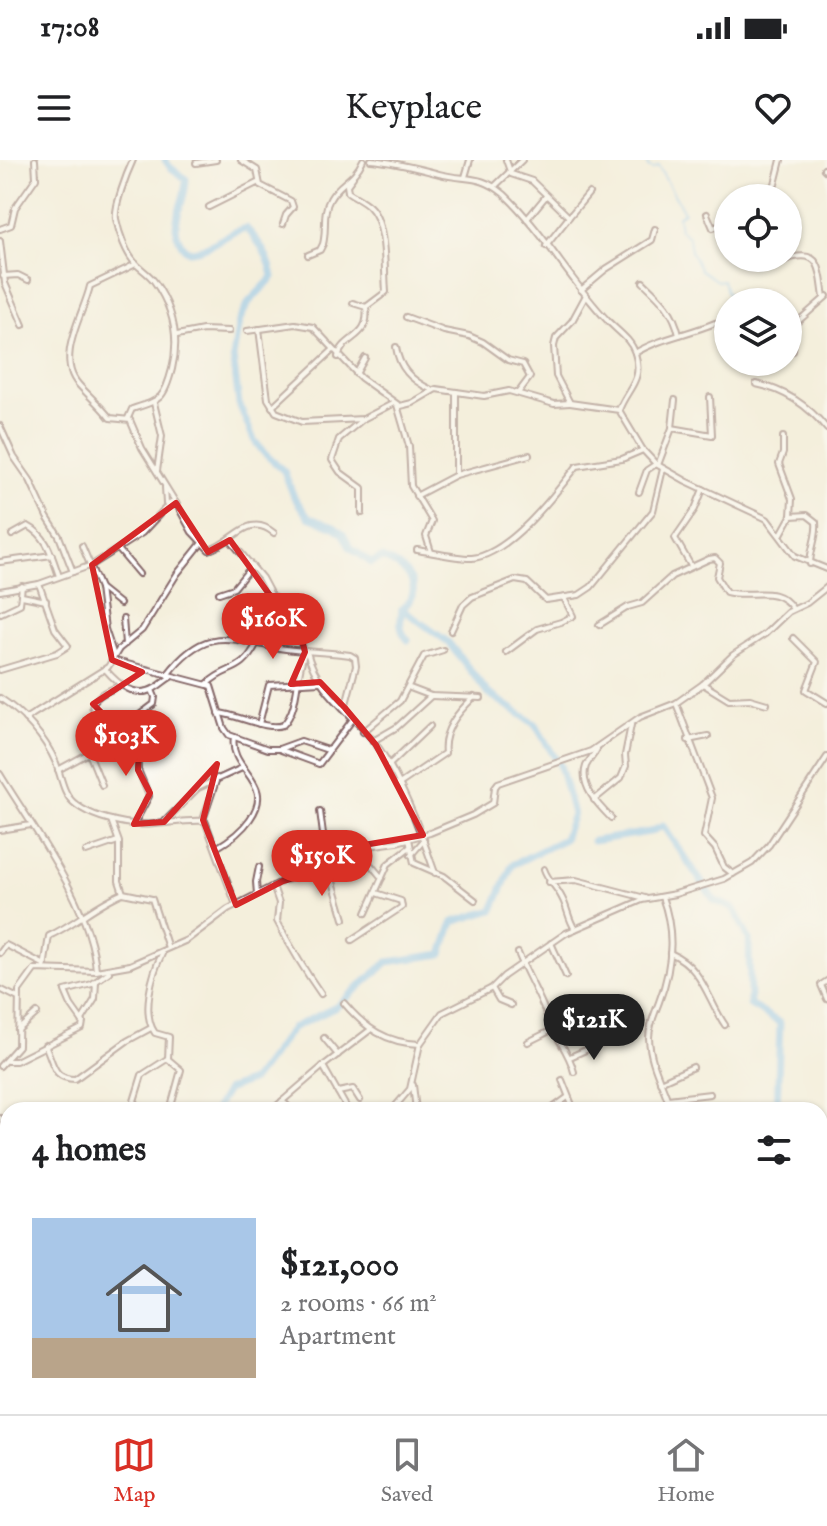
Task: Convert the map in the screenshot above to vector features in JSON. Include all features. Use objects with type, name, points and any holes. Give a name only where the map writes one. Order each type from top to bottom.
[{"type":"street","points":[[0,229],[11,225],[15,208],[36,178],[35,160]]},
{"type":"street","points":[[128,418],[132,409],[154,403],[166,390],[177,335],[168,306],[158,287],[136,264],[125,245],[115,216],[133,160]]},
{"type":"street","points":[[196,163],[216,160]]},
{"type":"street","points":[[241,160],[257,170],[258,183]]},
{"type":"street","points":[[363,160],[347,185],[348,192],[368,205],[375,214],[384,252],[386,292],[366,307]]},
{"type":"street","points":[[371,160],[421,168],[450,177],[485,180],[495,186],[527,220],[585,296],[632,345],[636,378],[619,410]]},
{"type":"street","points":[[465,177],[470,160]]},
{"type":"street","points":[[506,160],[511,174],[532,181],[569,217]]},
{"type":"street","points":[[495,186],[508,170],[522,160]]},
{"type":"street","points":[[775,184],[781,160]]},
{"type":"street","points":[[420,161],[421,168]]},
{"type":"street","points":[[308,255],[320,250],[323,244],[329,201],[344,182],[353,177]]},
{"type":"street","points":[[209,207],[258,183]]},
{"type":"street","points":[[258,183],[291,201],[293,207],[283,224]]},
{"type":"street","points":[[546,246],[589,193]]},
{"type":"street","points":[[527,220],[546,196]]},
{"type":"street","points":[[707,214],[714,228]]},
{"type":"street","points":[[581,290],[606,269],[652,240],[655,229]]},
{"type":"street","points":[[0,241],[3,276],[23,325]]},
{"type":"street","points":[[802,258],[812,258],[817,263],[826,296],[802,318]]},
{"type":"street","points":[[128,418],[110,418],[79,385],[72,372],[70,356],[74,333],[90,286],[136,264]]},
{"type":"street","points":[[3,276],[18,275],[28,280]]},
{"type":"street","points":[[643,282],[666,305],[676,322],[679,335]]},
{"type":"street","points":[[0,295],[8,293]]},
{"type":"street","points":[[570,403],[556,376],[554,346],[556,338],[572,321],[585,296]]},
{"type":"street","points":[[353,303],[366,307]]},
{"type":"street","points":[[338,357],[342,347],[362,331],[366,307]]},
{"type":"street","points":[[406,317],[469,336],[508,360],[520,362],[530,377],[518,393]]},
{"type":"street","points":[[635,353],[714,323]]},
{"type":"street","points":[[247,331],[309,325],[356,374],[395,404],[409,446],[409,475],[416,496],[432,521],[426,536],[431,552]]},
{"type":"street","points":[[259,329],[262,365],[272,407],[283,416],[302,422],[363,419]]},
{"type":"street","points":[[177,335],[203,330],[229,331]]},
{"type":"street","points":[[396,347],[398,360],[408,375],[431,389],[484,396],[509,391],[554,404],[570,403],[619,410]]},
{"type":"street","points":[[272,407],[333,350]]},
{"type":"street","points":[[356,374],[365,358]]},
{"type":"street","points":[[756,384],[794,398],[827,429]]},
{"type":"street","points":[[362,513],[362,488],[340,472],[332,460],[339,439],[363,419],[395,404],[412,403],[431,389]]},
{"type":"street","points":[[456,392],[456,475]]},
{"type":"street","points":[[672,428],[712,435],[710,397]]},
{"type":"street","points":[[451,631],[463,605],[472,597],[515,580],[527,582],[546,600],[587,591],[638,532],[655,506],[659,466],[672,428],[675,400]]},
{"type":"street","points":[[154,403],[162,436],[156,473]]},
{"type":"street","points":[[619,410],[643,450],[659,466],[760,515],[781,534],[795,556],[827,569]]},
{"type":"street","points":[[128,418],[156,473],[201,544],[210,550],[250,525],[265,525],[274,533]]},
{"type":"street","points":[[0,426],[59,536],[73,572]]},
{"type":"street","points":[[781,534],[791,516],[791,494],[779,464],[783,437]]},
{"type":"street","points":[[417,550],[470,559],[488,553],[534,519],[577,466],[622,459],[643,450]]},
{"type":"street","points":[[416,496],[456,475],[529,455]]},
{"type":"street","points":[[639,492],[644,474],[659,466]]},
{"type":"street","points":[[0,591],[39,584],[73,572],[92,565],[118,549],[142,533],[166,504],[165,484]]},
{"type":"street","points":[[691,566],[675,538],[695,509],[703,489]]},
{"type":"street","points":[[166,504],[176,503]]},
{"type":"street","points":[[791,516],[807,515],[816,522],[810,564]]},
{"type":"street","points":[[12,535],[30,526],[45,540],[59,576]]},
{"type":"street","points":[[230,540],[271,595],[296,616],[305,651],[320,682],[373,741],[423,838],[435,873]]},
{"type":"street","points":[[25,719],[73,686],[105,669],[125,644],[142,630],[177,574],[201,544]]},
{"type":"street","points":[[82,546],[100,588],[105,629],[113,658]]},
{"type":"street","points":[[118,549],[139,574]]},
{"type":"street","points":[[0,562],[52,555]]},
{"type":"street","points":[[599,625],[628,607],[642,603],[672,576],[715,558],[720,563],[717,577],[726,592],[771,593],[787,600],[793,609]]},
{"type":"street","points":[[219,593],[234,588],[252,566]]},
{"type":"street","points":[[0,670],[67,648],[67,642],[55,629],[39,584]]},
{"type":"street","points":[[1,613],[18,607],[22,586]]},
{"type":"street","points":[[0,1066],[18,1046],[18,998],[29,974],[35,969],[111,970],[163,952],[201,931],[236,905],[273,886],[329,868],[347,849],[423,838],[489,806],[495,800],[498,783],[599,747],[640,717],[676,703],[703,684],[712,672],[759,639],[774,623],[827,587]]},
{"type":"street","points":[[100,588],[120,604]]},
{"type":"street","points":[[22,596],[46,601]]},
{"type":"street","points":[[506,652],[537,629],[573,616],[564,598]]},
{"type":"street","points":[[123,619],[125,644]]},
{"type":"street","points":[[793,638],[817,662],[806,690],[827,703]]},
{"type":"street","points":[[105,669],[119,686],[132,690],[154,689],[170,675],[184,654],[204,642],[228,639],[305,651],[341,653],[355,658],[356,666],[345,708]]},
{"type":"street","points":[[207,684],[216,676],[234,670],[245,662],[257,643]]},
{"type":"street","points":[[363,732],[395,707],[410,688],[424,656],[443,650]]},
{"type":"street","points":[[219,713],[272,728],[287,722],[305,651]]},
{"type":"street","points":[[113,658],[157,673],[207,684],[213,688],[225,731],[257,747],[279,749],[319,764],[353,719]]},
{"type":"street","points":[[58,770],[89,753],[154,704],[157,673]]},
{"type":"street","points":[[259,724],[269,685],[320,682]]},
{"type":"street","points":[[703,684],[729,700],[750,699],[767,704]]},
{"type":"street","points":[[119,686],[95,699],[93,707],[104,719],[126,725]]},
{"type":"street","points":[[410,688],[431,696],[481,698]]},
{"type":"street","points":[[373,741],[397,727],[431,696]]},
{"type":"street","points":[[398,785],[445,753],[443,742],[455,717],[474,697]]},
{"type":"street","points":[[0,698],[25,719],[45,744],[71,801],[89,812],[134,824],[207,822],[236,905]]},
{"type":"street","points":[[676,703],[712,798],[704,836],[715,848],[724,867],[733,874]]},
{"type":"street","points":[[594,800],[621,778],[626,766],[631,725]]},
{"type":"street","points":[[388,766],[430,726]]},
{"type":"street","points":[[120,731],[138,751],[138,770],[148,791],[145,808],[134,824]]},
{"type":"street","points":[[688,740],[708,736]]},
{"type":"street","points":[[216,848],[239,833],[258,804],[258,790],[233,750],[234,737]]},
{"type":"street","points":[[279,749],[301,741],[328,750]]},
{"type":"street","points":[[599,747],[585,773],[594,800],[611,818]]},
{"type":"street","points":[[89,753],[102,785]]},
{"type":"street","points":[[415,1102],[413,1082],[420,1044],[445,1011],[492,988],[551,943],[575,929],[635,902],[699,888],[724,879],[752,863],[764,852],[827,757]]},
{"type":"street","points":[[164,822],[198,788],[243,767]]},
{"type":"street","points":[[0,774],[66,884],[93,943],[96,971]]},
{"type":"street","points":[[203,820],[217,778]]},
{"type":"street","points":[[312,871],[317,850],[324,842],[320,811]]},
{"type":"street","points":[[111,820],[118,841],[119,881],[123,893]]},
{"type":"street","points":[[0,830],[31,825]]},
{"type":"street","points":[[411,855],[423,838]]},
{"type":"street","points":[[409,839],[411,855],[418,867],[454,883],[475,900]]},
{"type":"street","points":[[86,852],[118,841]]},
{"type":"street","points":[[355,846],[382,878]]},
{"type":"street","points":[[366,913],[388,864],[410,847]]},
{"type":"street","points":[[257,894],[259,867]]},
{"type":"street","points":[[329,868],[344,919]]},
{"type":"street","points":[[544,869],[549,882],[562,896],[566,915],[575,929]]},
{"type":"street","points":[[549,882],[576,880],[647,899]]},
{"type":"street","points":[[273,886],[279,903],[277,921],[290,941],[295,957],[321,994]]},
{"type":"street","points":[[45,967],[49,936],[105,900],[123,893],[152,899],[168,948]]},
{"type":"street","points":[[352,940],[402,907],[401,901],[376,893]]},
{"type":"street","points":[[662,897],[669,915],[671,964],[650,1031],[654,1069],[669,1102]]},
{"type":"street","points":[[551,943],[566,976]]},
{"type":"street","points":[[0,953],[6,945],[45,967]]},
{"type":"street","points":[[163,952],[158,961],[150,1001],[151,1028],[155,1033],[169,1037],[168,1059]]},
{"type":"street","points":[[518,953],[570,1057],[574,1072]]},
{"type":"street","points":[[670,953],[682,959],[702,979],[725,1025]]},
{"type":"street","points":[[7,1061],[16,1061],[77,1032],[84,1024],[65,991],[97,981],[111,970]]},
{"type":"street","points":[[82,1020],[95,999],[97,981]]},
{"type":"street","points":[[827,981],[821,985],[827,999]]},
{"type":"street","points":[[492,988],[499,1000],[511,1005]]},
{"type":"street","points":[[0,989],[18,998]]},
{"type":"street","points":[[344,1003],[370,1030],[405,1043],[420,1044]]},
{"type":"street","points":[[18,1030],[37,1013]]},
{"type":"street","points":[[560,1039],[603,1020]]},
{"type":"street","points":[[45,1045],[58,1075],[75,1079],[127,1041],[151,1028]]},
{"type":"street","points":[[528,1042],[554,1029]]},
{"type":"street","points":[[281,1100],[370,1030]]},
{"type":"street","points":[[324,1038],[338,1055]]},
{"type":"street","points":[[570,1057],[606,1041]]},
{"type":"street","points":[[135,1102],[142,1075],[168,1059]]},
{"type":"street","points":[[168,1059],[181,1070],[172,1102]]},
{"type":"street","points":[[323,1066],[344,1102]]},
{"type":"street","points":[[660,1082],[693,1067]]},
{"type":"street","points":[[562,1080],[570,1102]]},
{"type":"street","points":[[403,1102],[413,1082]]},
{"type":"street","points":[[338,1092],[353,1089],[360,1100]]},
{"type":"street","points":[[668,1099],[710,1094]]},
{"type":"street","points":[[561,1102],[568,1097]]},
{"type":"highlighted area","points":[[176,503],[208,552],[230,540],[269,594],[296,616],[305,652],[291,684],[320,682],[345,708],[376,745],[423,835],[352,847],[329,868],[283,881],[236,905],[203,820],[217,764],[164,822],[134,824],[150,793],[138,770],[139,750],[93,704],[142,672],[112,660],[92,565]]},
{"type":"waterway","points":[[165,160],[186,179],[176,224],[180,242],[187,251],[203,248],[246,228],[267,257],[273,277],[249,302],[239,321],[233,357],[239,404],[254,440],[284,471],[294,497],[308,517],[334,527],[343,534],[350,547],[371,563],[382,558],[399,567],[410,579],[413,593],[402,609],[401,622],[408,640]]},
{"type":"waterway","points":[[646,160],[648,167],[653,169],[658,166],[684,212],[678,216],[680,230],[689,238],[691,252],[701,270],[717,281],[723,280],[725,288]]},
{"type":"waterway","points":[[402,609],[448,642],[488,693],[535,724],[557,761]]},
{"type":"waterway","points":[[220,1102],[227,1090],[253,1080],[292,1028],[336,1007],[388,962],[442,954],[453,922],[493,910],[512,865],[564,839],[573,814],[560,765]]},
{"type":"waterway","points":[[593,841],[650,832],[663,826],[714,900],[734,909],[749,939],[750,1005],[780,1023],[777,1102]]}]
